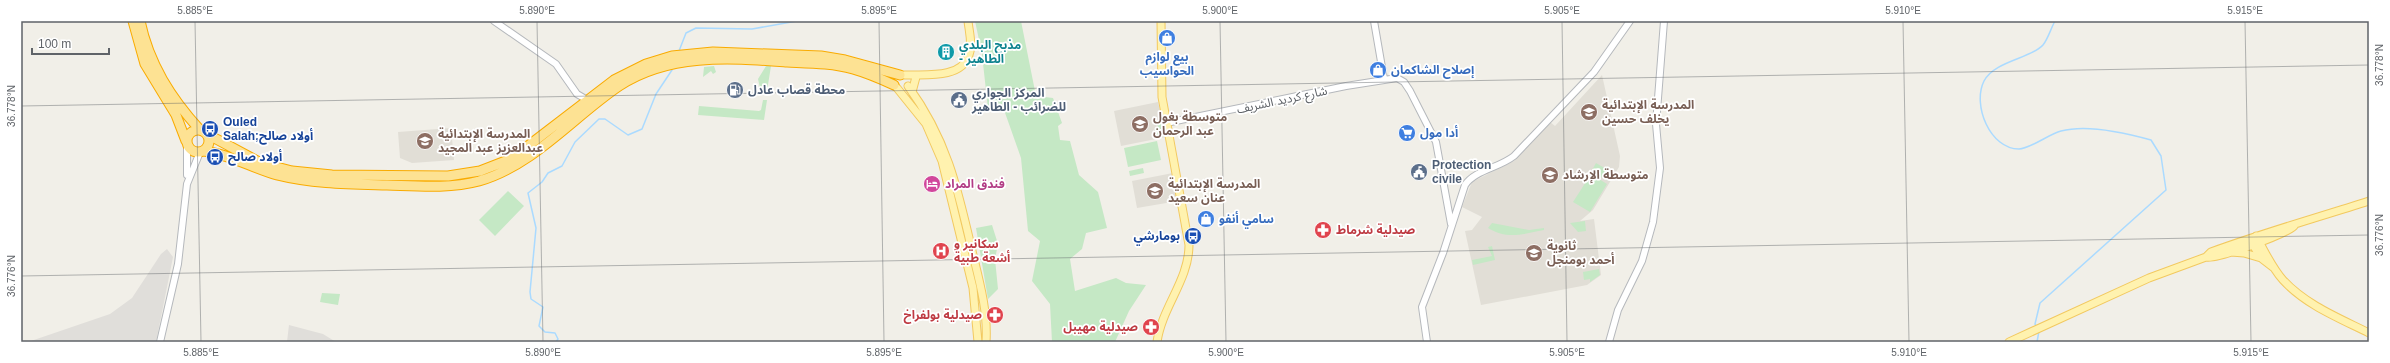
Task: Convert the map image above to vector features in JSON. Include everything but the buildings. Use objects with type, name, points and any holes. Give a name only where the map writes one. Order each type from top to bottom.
[{"type":"highway","points":[[133,21],[145,64],[176,115],[187,142],[192,150],[226,156],[267,172],[300,180],[381,185],[460,185],[480,181],[514,166],[619,86],[646,72],[671,64],[693,60],[743,59],[833,65],[853,69],[896,87]]},
{"type":"highway","points":[[140,21],[146,46],[164,83],[181,108],[204,132],[234,150],[261,163],[292,171],[347,175],[448,176],[480,171],[511,158],[614,80],[635,69],[662,58],[696,52],[820,56],[846,60],[901,75]]},
{"type":"highway","points":[[187,142],[190,133],[204,132]]},
{"type":"highway","points":[[201,152],[209,145],[204,132]]},
{"type":"main road","points":[[968,21],[970,48],[966,63],[949,72],[901,75],[894,80],[896,87],[926,124],[942,161],[973,288],[978,342]]},
{"type":"main road","points":[[1157,342],[1159,325],[1186,269],[1189,257],[1187,222],[1162,98],[1161,21]]},
{"type":"main road","points":[[896,87],[903,89],[909,86],[916,77],[924,74]]},
{"type":"main road","points":[[901,75],[942,141],[957,182],[981,290],[986,342]]},
{"type":"main road","points":[[909,86],[916,77]]},
{"type":"main road","points":[[2206,256],[2211,258],[2285,226],[2294,226],[2369,201]]},
{"type":"main road","points":[[2012,341],[2149,278],[2206,256],[2211,252],[2254,240]]},
{"type":"main road","points":[[2254,240],[2261,258]]},
{"type":"main road","points":[[2254,240],[2283,279],[2311,304],[2369,333]]},
{"type":"main road","points":[[2227,252],[2244,253],[2261,258],[2276,269]]},
{"type":"street","points":[[494,21],[556,64],[577,94],[587,101],[596,103]]},
{"type":"street","points":[[1374,21],[1384,79]]},
{"type":"street","points":[[1427,342],[1422,307],[1467,181],[1514,156],[1594,72],[1630,21]]},
{"type":"street","points":[[1609,342],[1618,310],[1642,261],[1653,222],[1660,175],[1656,124],[1664,21]]},
{"type":"street","name":"شارع كرديد الشريف","points":[[1166,123],[1384,79],[1397,78],[1404,82],[1410,91],[1436,142],[1452,225]]},
{"type":"street","points":[[160,342],[178,264],[187,184],[187,142]]},
{"type":"street","points":[[187,184],[201,152]]},
{"type":"shaded area","points":[[1602,75],[1620,156],[1619,167],[1593,210],[1580,221],[1594,219],[1601,275],[1587,285],[1481,305],[1465,231],[1472,230],[1482,217],[1462,207],[1472,182],[1514,161],[1550,122],[1555,126]]},
{"type":"shaded area","name":"متوسطة بغول عبد الرحمان","points":[[1158,102],[1166,137],[1121,146],[1114,111]]},
{"type":"shaded area","name":"المدرسة الإبتدائية عبدالعزيز عبد المجيد","points":[[451,128],[454,160],[412,163],[400,158],[398,132]]},
{"type":"shaded area","name":"المدرسة الإبتدائية عنان سعيد","points":[[1173,173],[1178,201],[1137,208],[1132,181]]},
{"type":"shaded area","points":[[167,249],[173,257],[156,342],[28,342],[110,314],[132,298],[161,254]]},
{"type":"shaded area","points":[[289,325],[323,334],[336,342],[287,342]]},
{"type":"green space","points":[[975,21],[1021,21],[1036,96],[1053,98],[1062,123],[1058,126],[1060,140],[1070,141],[1079,175],[1098,192],[1107,228],[1086,233],[1082,249],[1070,259],[1075,291],[1116,278],[1126,283],[1146,285],[1129,311],[1115,342],[1052,342],[1050,304],[1032,281],[1040,241],[1028,231],[1021,158],[1003,107],[988,109],[982,54]]},
{"type":"green space","points":[[714,66],[716,72],[713,74],[711,71],[703,77],[704,67]]},
{"type":"green space","points":[[766,66],[771,66],[767,91],[765,88],[760,88],[758,79]]},
{"type":"green space","points":[[763,100],[767,100],[764,120],[698,115],[699,106],[759,111],[761,110]]},
{"type":"green space","points":[[1162,122],[1165,136],[1157,138],[1155,128],[1158,128],[1157,123]]},
{"type":"green space","points":[[1157,141],[1161,160],[1128,167],[1124,148]]},
{"type":"green space","points":[[1596,163],[1613,173],[1609,181],[1591,172]]},
{"type":"green space","points":[[1143,168],[1144,173],[1130,176],[1129,171]]},
{"type":"green space","points":[[1591,174],[1607,184],[1590,212],[1573,202]]},
{"type":"green space","points":[[508,191],[524,206],[495,236],[479,220]]},
{"type":"green space","points":[[1585,221],[1586,231],[1578,232],[1570,223]]},
{"type":"green space","points":[[1492,223],[1529,230],[1544,228],[1544,230],[1509,235],[1495,232],[1488,228]]},
{"type":"green space","points":[[992,225],[998,244],[995,259],[998,289],[988,299],[976,228]]},
{"type":"green space","points":[[1492,246],[1495,260],[1473,265],[1472,260],[1492,256],[1488,247]]},
{"type":"green space","points":[[1599,269],[1600,275],[1590,282],[1590,279],[1584,280],[1583,272]]},
{"type":"green space","points":[[322,293],[340,294],[338,305],[320,302]]},
{"type":"waterway","points":[[679,51],[686,33],[696,28],[752,29],[797,21]]},
{"type":"waterway","points":[[2037,327],[2035,324],[2040,303],[2166,190],[2161,156],[2151,140],[2106,130],[2083,128],[2061,131],[2029,147],[2019,149],[2009,147],[2000,142],[1992,134],[1986,124],[1980,102],[1984,81],[1989,74],[2004,64],[2031,53],[2043,45],[2055,21]]},
{"type":"waterway","points":[[556,342],[558,339],[555,333],[545,332],[539,326],[543,307],[531,299],[530,292],[536,228],[528,193],[542,182],[548,173],[562,166],[575,142],[599,119],[605,119],[628,135],[642,129],[656,94],[672,70]]},
{"type":"waterway","points":[[2037,342],[2039,331]]},
{"type":"place","name":"بيع لوازم الحواسيب","points":[[1167,38]]},
{"type":"place","name":"مذبح البلدي - الطاهير","points":[[946,52]]},
{"type":"place","name":"إصلاح الشاكمان","points":[[1378,70]]},
{"type":"place","name":"محطة قصاب عادل","points":[[735,90]]},
{"type":"place","name":"المركز الجواري للضرائب - الطاهير","points":[[959,100]]},
{"type":"place","name":"المدرسة الإبتدائية يخلف حسين","points":[[1589,112]]},
{"type":"place","name":"متوسطة بغول عبد الرحمان","points":[[1140,124]]},
{"type":"place","name":"Ouled Salah;أولاد صالح","points":[[210,129]]},
{"type":"place","name":"أدا مول","points":[[1407,133]]},
{"type":"place","name":"المدرسة الإبتدائية عبدالعزيز عبد المجيد","points":[[425,141]]},
{"type":"place","name":"أولاد صالح","points":[[215,157]]},
{"type":"place","name":"Protection civile","points":[[1419,172]]},
{"type":"place","name":"متوسطة الإرشاد","points":[[1550,175]]},
{"type":"place","name":"فندق المراد","points":[[932,184]]},
{"type":"place","name":"المدرسة الإبتدائية عنان سعيد","points":[[1155,191]]},
{"type":"place","name":"سامي أنفو","points":[[1206,219]]},
{"type":"place","name":"صيدلية شرماط","points":[[1323,230]]},
{"type":"place","name":"بومارشي","points":[[1193,236]]},
{"type":"place","name":"سكانير و أشعة طبية","points":[[941,251]]},
{"type":"place","name":"ثانوية أحمد بومنجل","points":[[1534,253]]},
{"type":"place","name":"صيدلية بولفراخ","points":[[995,315]]},
{"type":"place","name":"صيدلية مهيبل","points":[[1151,327]]}]
